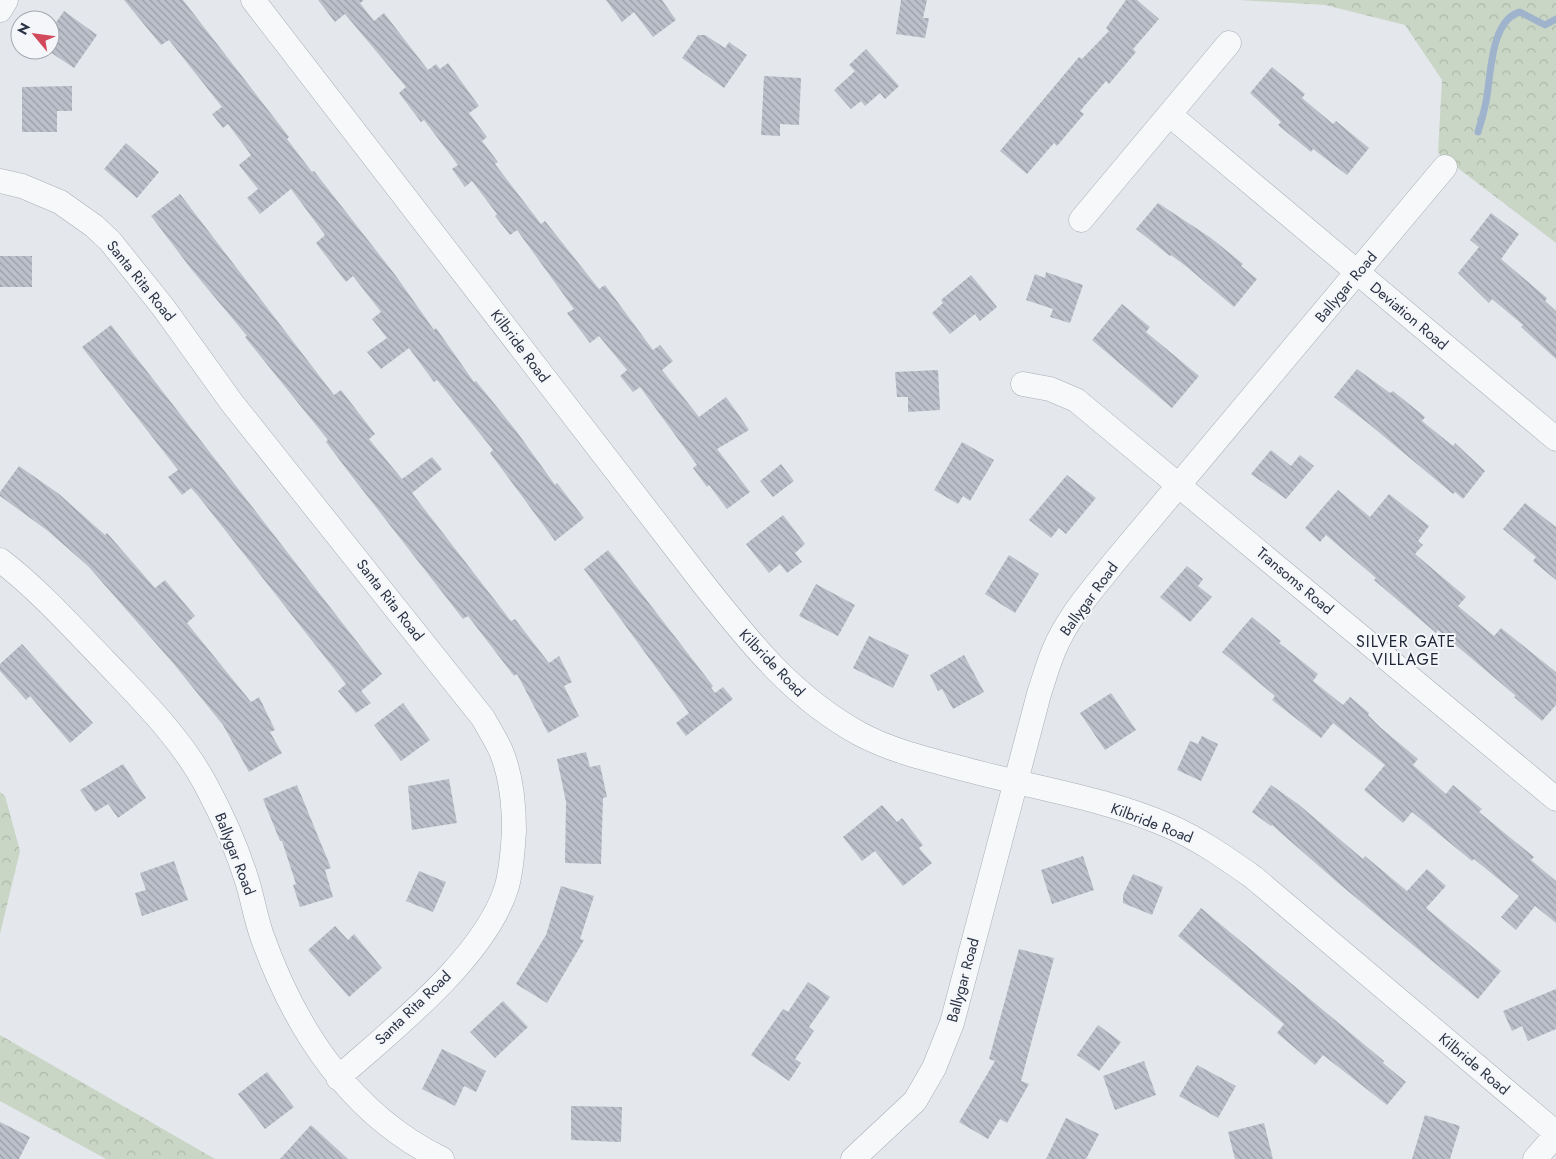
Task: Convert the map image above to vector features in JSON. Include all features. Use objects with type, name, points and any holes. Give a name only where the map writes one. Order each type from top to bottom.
[{"type":"street","points":[[0,10],[6,0]]},
{"type":"street","name":"Kilbride Road","points":[[253,0],[744,635],[796,691],[826,714],[861,734],[904,752],[1015,783],[1131,812],[1168,826],[1216,852],[1253,877],[1556,1134]]},
{"type":"street","points":[[1081,220],[1230,43]]},
{"type":"street","name":"Deviation Road","points":[[1170,115],[1556,439]]},
{"type":"street","name":"Ballygar Road","points":[[853,1159],[915,1101],[934,1068],[952,1023],[1039,694],[1054,650],[1066,627],[1086,597],[1445,167]]},
{"type":"street","name":"Santa Rita Road","points":[[0,181],[22,186],[60,202],[94,226],[110,241],[163,307],[232,402],[483,718],[501,752],[510,785],[514,814],[513,852],[506,887],[492,920],[472,949],[437,987],[338,1078]]},
{"type":"street","name":"Transoms Road","points":[[1023,384],[1050,389],[1076,400],[1556,799]]},
{"type":"street","name":"Ballygar Road","points":[[0,560],[74,629],[184,749],[207,786],[228,828],[248,882],[262,934],[275,969],[313,1043],[338,1078],[383,1120],[406,1139],[442,1159]]},
{"type":"street","points":[[1535,1159],[1556,1134]]},
{"type":"green space","points":[[1239,0],[1556,0],[1556,243],[1438,153],[1442,80],[1405,25],[1325,5]]},
{"type":"green space","points":[[0,792],[5,796],[20,851],[0,934]]},
{"type":"green space","points":[[0,1035],[215,1159],[106,1159],[0,1101]]},
{"type":"building","points":[[124,0],[183,0],[289,137],[287,139],[312,172],[314,171],[396,276],[434,330],[436,328],[474,382],[476,381],[517,432],[555,485],[557,483],[584,518],[555,541],[490,453],[493,450],[437,380],[434,382],[409,348],[381,369],[367,352],[387,338],[372,319],[381,312],[353,276],[346,282],[316,243],[325,235],[291,189],[260,214],[247,198],[258,189],[239,165],[251,155],[228,124],[223,128],[212,114],[222,107],[169,40],[161,45]]},
{"type":"building","points":[[318,0],[364,0],[360,3],[374,21],[384,13],[428,70],[436,64],[440,69],[448,63],[479,106],[469,113],[487,137],[482,141],[498,162],[495,164],[541,224],[545,221],[599,289],[605,285],[653,350],[660,345],[673,361],[662,370],[699,417],[726,397],[741,418],[749,430],[717,449],[750,492],[727,509],[709,485],[707,487],[693,468],[697,465],[640,387],[633,392],[620,376],[627,370],[599,336],[590,343],[567,313],[574,309],[517,230],[510,235],[472,181],[465,187],[452,169],[458,165],[424,120],[421,122],[399,93],[406,87],[345,14],[335,22]]},
{"type":"building","points":[[606,0],[662,0],[676,20],[653,37],[634,12],[622,22]]},
{"type":"building","points":[[901,0],[927,0],[923,18],[929,18],[925,38],[896,34]]},
{"type":"building","points":[[1126,0],[1137,0],[1159,19],[1133,49],[1136,52],[1109,84],[1106,81],[1080,111],[1084,114],[1057,146],[1054,143],[1027,174],[1000,151],[1079,57],[1082,59],[1109,31],[1106,28]]},
{"type":"building","points":[[64,11],[97,35],[74,68],[60,59],[60,17]]},
{"type":"building","points":[[698,35],[705,35],[725,48],[729,42],[747,55],[724,88],[682,58]]},
{"type":"building","points":[[866,49],[899,86],[885,99],[880,93],[865,106],[861,101],[851,109],[834,90],[855,71],[849,65]]},
{"type":"building","points":[[1272,67],[1305,94],[1302,98],[1333,124],[1336,121],[1369,148],[1347,175],[1313,149],[1311,152],[1278,125],[1281,122],[1250,93]]},
{"type":"building","points":[[764,76],[801,78],[799,125],[780,124],[780,136],[761,135]]},
{"type":"building","points":[[72,86],[72,111],[57,111],[57,132],[22,132],[22,87]]},
{"type":"building","points":[[126,143],[159,172],[137,198],[104,169]]},
{"type":"building","points":[[180,194],[334,395],[341,390],[375,434],[369,439],[402,479],[432,457],[442,469],[412,493],[511,621],[515,619],[549,663],[559,656],[572,682],[564,686],[579,716],[548,733],[517,674],[514,676],[468,616],[463,619],[326,442],[328,440],[245,337],[247,336],[192,270],[151,216]]},
{"type":"building","points":[[1158,203],[1211,238],[1243,264],[1241,266],[1257,279],[1234,307],[1187,267],[1136,229]]},
{"type":"building","points":[[1491,213],[1519,234],[1501,259],[1547,298],[1545,301],[1556,311],[1556,359],[1521,327],[1523,325],[1492,299],[1489,303],[1458,273],[1479,247],[1470,240]]},
{"type":"building","points":[[0,256],[32,256],[32,287],[0,287]]},
{"type":"building","points":[[1046,272],[1083,285],[1070,323],[1050,317],[1053,309],[1026,300],[1035,274],[1045,278]]},
{"type":"building","points":[[971,275],[997,307],[980,321],[975,314],[950,334],[932,313],[943,303],[941,300]]},
{"type":"building","points":[[1122,304],[1150,327],[1146,332],[1199,376],[1172,408],[1092,340]]},
{"type":"building","points":[[111,325],[382,674],[361,691],[371,703],[356,713],[338,691],[346,684],[199,497],[191,488],[182,495],[168,477],[178,470],[82,347]]},
{"type":"building","points":[[1357,369],[1390,393],[1393,391],[1425,417],[1422,421],[1453,446],[1455,443],[1485,471],[1463,499],[1455,492],[1453,494],[1334,397]]},
{"type":"building","points":[[938,370],[940,410],[908,412],[908,397],[897,397],[895,372]]},
{"type":"building","points":[[962,442],[994,460],[970,501],[963,496],[958,504],[934,490]]},
{"type":"building","points":[[1271,450],[1291,466],[1300,455],[1314,466],[1286,499],[1251,474]]},
{"type":"building","points":[[781,464],[794,481],[773,497],[760,481]]},
{"type":"building","points":[[19,466],[59,494],[105,535],[107,533],[155,588],[165,580],[195,616],[187,623],[251,702],[259,697],[275,730],[270,732],[282,753],[249,772],[223,725],[173,663],[88,566],[48,531],[0,496],[0,492]]},
{"type":"building","points":[[1067,475],[1096,498],[1066,534],[1059,528],[1051,538],[1029,520]]},
{"type":"building","points":[[1338,490],[1370,517],[1389,494],[1429,526],[1418,541],[1423,545],[1415,554],[1466,597],[1458,606],[1494,636],[1501,628],[1556,672],[1556,705],[1542,721],[1514,697],[1516,696],[1438,630],[1436,633],[1374,580],[1376,578],[1326,535],[1320,542],[1305,528]]},
{"type":"building","points":[[1525,503],[1556,527],[1556,580],[1533,561],[1536,557],[1503,529]]},
{"type":"building","points":[[783,515],[805,544],[795,553],[802,562],[787,573],[780,564],[769,573],[746,544]]},
{"type":"building","points":[[608,550],[713,686],[711,688],[715,693],[723,687],[733,699],[686,736],[676,723],[689,713],[584,569]]},
{"type":"building","points":[[1009,555],[1039,574],[1015,613],[985,594]]},
{"type":"building","points":[[1187,566],[1203,579],[1198,586],[1212,597],[1190,622],[1160,597]]},
{"type":"building","points":[[816,584],[855,605],[838,636],[799,616]]},
{"type":"building","points":[[1252,617],[1281,641],[1279,643],[1318,674],[1313,681],[1343,705],[1350,697],[1369,713],[1368,715],[1381,728],[1418,759],[1413,765],[1446,794],[1453,785],[1482,809],[1479,812],[1534,857],[1531,860],[1556,881],[1556,923],[1535,906],[1516,930],[1501,917],[1519,896],[1412,812],[1403,823],[1364,790],[1385,765],[1333,723],[1321,738],[1272,700],[1275,696],[1222,652]]},
{"type":"building","points":[[869,636],[909,655],[893,688],[853,668]]},
{"type":"building","points":[[22,644],[93,723],[70,743],[30,696],[26,700],[0,671],[0,664]]},
{"type":"building","points":[[964,655],[984,692],[953,709],[942,689],[938,691],[930,675]]},
{"type":"building","points":[[1111,693],[1136,730],[1105,750],[1080,713]]},
{"type":"building","points":[[403,703],[430,740],[401,761],[374,725]]},
{"type":"building","points":[[1202,736],[1218,744],[1201,781],[1177,770],[1190,741],[1198,744]]},
{"type":"building","points":[[586,752],[590,767],[600,765],[607,797],[603,798],[601,864],[565,863],[566,802],[557,759]]},
{"type":"building","points":[[123,764],[146,798],[118,818],[108,804],[95,812],[80,790]]},
{"type":"building","points":[[449,779],[457,823],[412,830],[408,786]]},
{"type":"building","points":[[297,785],[331,868],[325,870],[333,897],[300,907],[293,885],[296,884],[282,841],[280,841],[263,799]]},
{"type":"building","points":[[1271,785],[1298,804],[1363,859],[1365,856],[1407,891],[1427,869],[1446,886],[1426,908],[1501,971],[1478,999],[1337,882],[1272,825],[1252,812]]},
{"type":"building","points":[[882,805],[897,822],[902,818],[923,845],[919,848],[932,863],[903,886],[875,851],[862,861],[843,837]]},
{"type":"building","points":[[1083,856],[1094,890],[1052,904],[1041,870]]},
{"type":"building","points":[[174,861],[188,900],[142,916],[135,893],[146,890],[140,873]]},
{"type":"building","points":[[419,871],[446,882],[433,912],[406,901]]},
{"type":"building","points":[[1133,874],[1163,887],[1152,915],[1123,903],[1123,895]]},
{"type":"building","points":[[561,886],[594,896],[580,939],[584,940],[547,1003],[516,984],[546,935]]},
{"type":"building","points":[[1201,908],[1384,1061],[1383,1063],[1406,1082],[1387,1105],[1323,1055],[1315,1065],[1277,1033],[1284,1024],[1178,936]]},
{"type":"building","points":[[335,926],[348,940],[354,934],[382,968],[349,997],[308,950]]},
{"type":"building","points":[[1019,949],[1054,958],[1021,1081],[1029,1084],[1007,1123],[1000,1119],[988,1139],[959,1122],[995,1061],[989,1059]]},
{"type":"building","points":[[808,982],[830,997],[809,1027],[814,1031],[795,1059],[801,1063],[789,1081],[751,1055],[783,1009],[788,1012]]},
{"type":"building","points":[[1556,989],[1556,1029],[1528,1041],[1522,1026],[1512,1031],[1503,1011]]},
{"type":"building","points":[[503,1001],[528,1027],[495,1058],[470,1032]]},
{"type":"building","points":[[1098,1025],[1121,1042],[1099,1071],[1077,1055]]},
{"type":"building","points":[[442,1049],[486,1071],[476,1092],[464,1086],[455,1106],[422,1089]]},
{"type":"building","points":[[1144,1061],[1156,1095],[1115,1110],[1103,1076]]},
{"type":"building","points":[[1197,1065],[1236,1086],[1218,1118],[1179,1096]]},
{"type":"building","points":[[267,1072],[294,1107],[265,1129],[238,1094]]},
{"type":"building","points":[[571,1106],[622,1107],[621,1142],[571,1140]]},
{"type":"building","points":[[1425,1115],[1460,1126],[1450,1159],[1412,1159]]},
{"type":"building","points":[[1066,1118],[1099,1134],[1086,1159],[1046,1159]]},
{"type":"building","points":[[0,1122],[30,1137],[19,1159],[0,1159]]},
{"type":"building","points":[[1264,1123],[1273,1159],[1235,1159],[1228,1132]]},
{"type":"building","points":[[311,1125],[348,1159],[280,1159]]},
{"type":"waterway","points":[[1478,132],[1486,102],[1497,37],[1503,26],[1510,17],[1520,12],[1545,25],[1556,19]]},
{"type":"district","name":"SILVER GATE VILLAGE","points":[[1406,650]]}]
